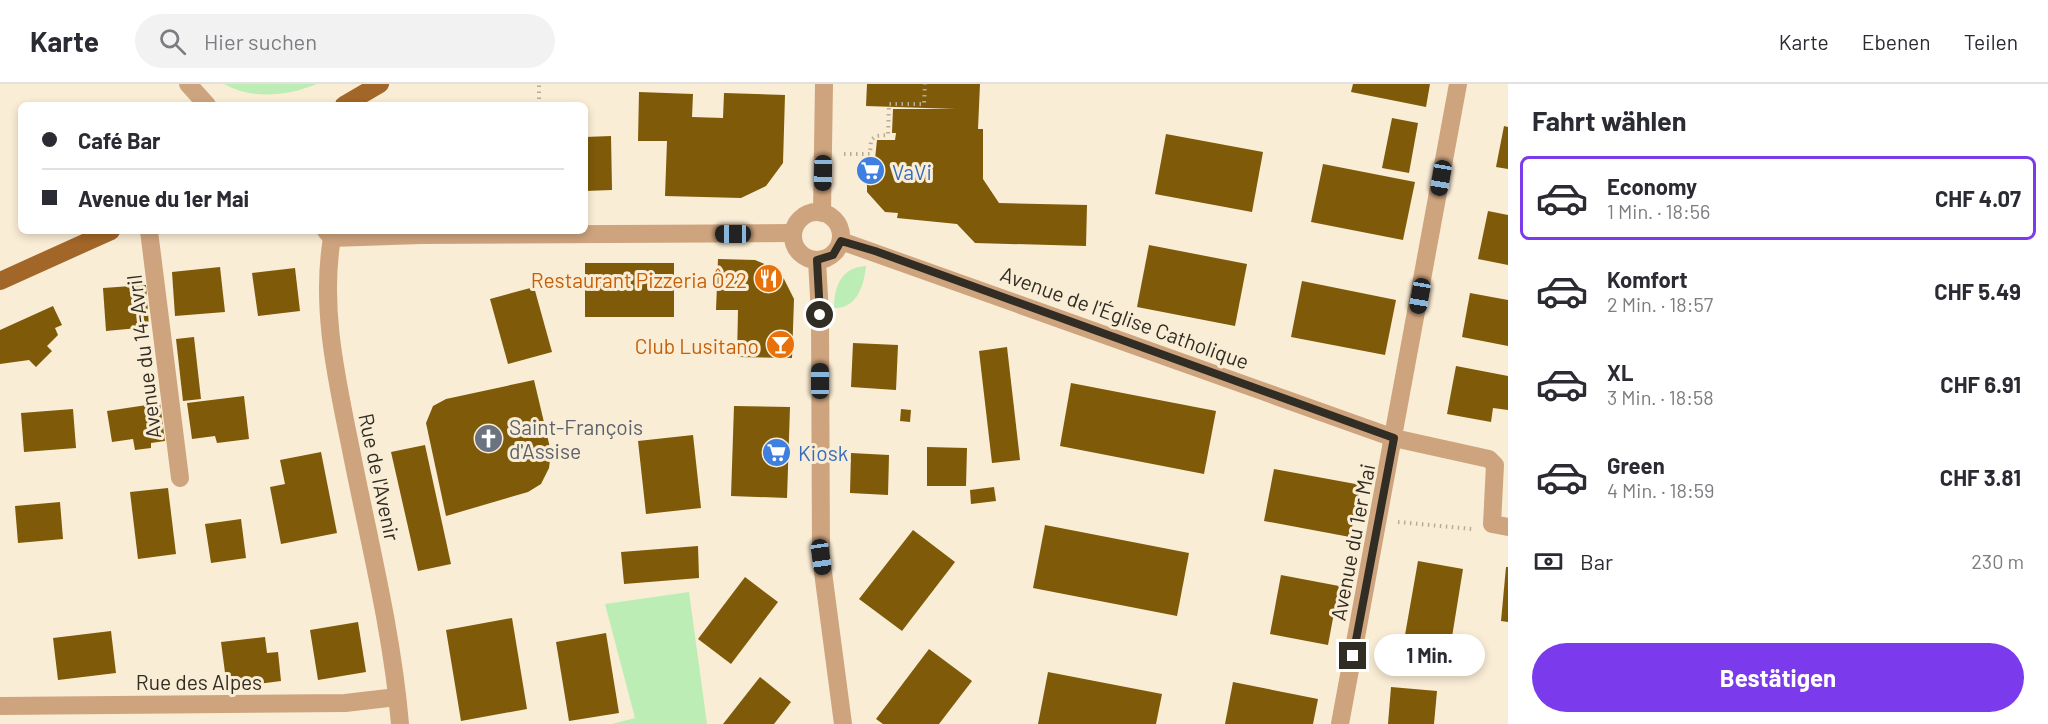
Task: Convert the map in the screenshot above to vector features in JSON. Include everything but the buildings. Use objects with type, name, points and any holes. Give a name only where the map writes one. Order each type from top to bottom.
[{"type":"main road","points":[[349,102],[380,84]]},
{"type":"main road","points":[[0,280],[104,234]]},
{"type":"street","points":[[188,84],[204,102]]},
{"type":"street","points":[[822,213],[824,84]]},
{"type":"street","name":"Avenue du 1er Mai","points":[[1340,724],[1458,84]]},
{"type":"street","points":[[822,213],[836,221],[841,241],[833,255],[817,260],[799,252],[793,240],[793,233],[795,226],[804,216],[822,213]]},
{"type":"street","points":[[329,234],[793,233]]},
{"type":"street","name":"Avenue du 14-Avril","points":[[149,234],[180,478]]},
{"type":"street","name":"Rue de l'Avenir","points":[[329,234],[331,352],[379,579],[400,724]]},
{"type":"street","name":"Avenue de l'Église Catholique","points":[[841,241],[875,251],[1394,438],[1489,459],[1495,465],[1492,524],[1508,527]]},
{"type":"street","points":[[817,260],[820,315],[821,557],[843,724]]},
{"type":"street","name":"Rue des Alpes","points":[[0,702],[345,703],[397,697]]},
{"type":"path","points":[[539,102],[540,84]]},
{"type":"path","points":[[838,154],[870,154],[871,140],[876,136],[888,135],[889,104],[924,104],[925,84]]},
{"type":"path","points":[[1393,521],[1479,530]]},
{"type":"green space","points":[[224,84],[317,84],[294,91],[258,94]]},
{"type":"green space","points":[[866,266],[861,288],[854,300],[848,305],[834,308],[835,293],[845,274],[857,267]]},
{"type":"green space","points":[[689,592],[707,724],[612,724],[635,718],[605,604]]},
{"type":"place","name":"VaVi","points":[[871,171]]},
{"type":"place","name":"Restaurant Pizzeria Ô22","points":[[768,279]]},
{"type":"place","name":"Club Lusitano","points":[[780,345]]},
{"type":"place","name":"Saint-François d'Assise","points":[[488,438]]},
{"type":"place","name":"Kiosk","points":[[777,452]]},
{"type":"route","points":[[820,315],[817,260],[833,255],[841,241],[875,251],[1394,438],[1353,656]]}]
